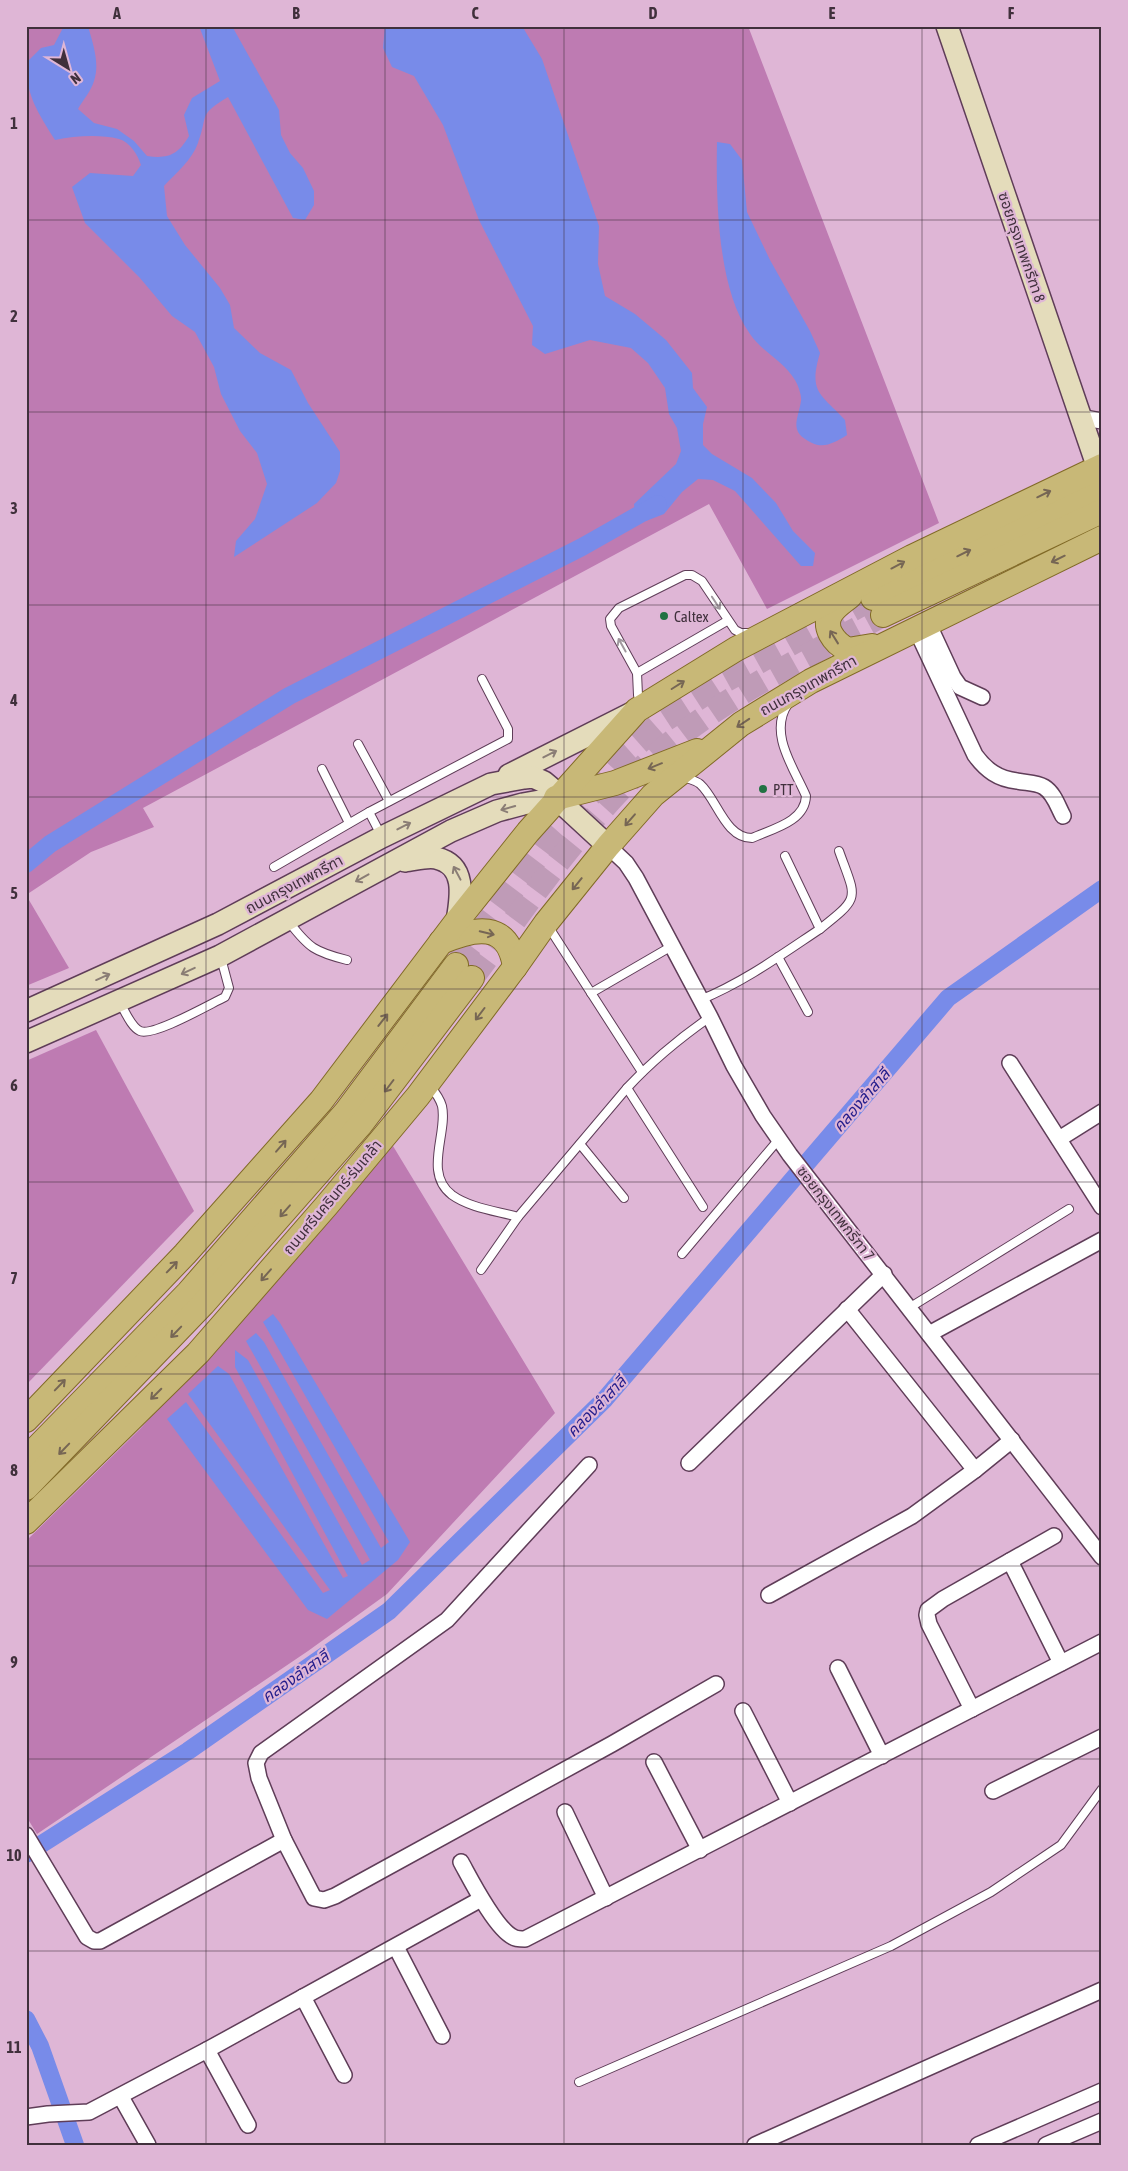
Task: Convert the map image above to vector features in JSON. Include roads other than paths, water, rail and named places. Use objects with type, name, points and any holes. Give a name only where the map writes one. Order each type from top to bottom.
[{"type":"main road","name":"ซอยกรุงเทพกรีฑา 8","points":[[947,26],[1100,473]]},
{"type":"main road","points":[[491,784],[639,709],[736,649],[774,630],[874,598],[912,557],[1100,473]]},
{"type":"main road","points":[[893,640],[848,650],[836,642],[830,633],[828,626],[831,613],[1102,511]]},
{"type":"main road","name":"ถนนกรุงเทพกรีฑา","points":[[26,1011],[218,924],[382,837],[491,784],[533,777],[544,782],[550,787],[556,798],[608,846],[653,795],[741,724],[810,681],[1102,538]]},
{"type":"main road","points":[[26,1420],[185,1254],[321,1101],[457,921],[556,798],[639,709]]},
{"type":"main road","points":[[556,798],[615,783],[717,743]]},
{"type":"main road","name":"ถนนกรุงเทพกรีฑา","points":[[26,1042],[220,956],[452,831],[497,811],[556,798]]},
{"type":"main road","name":"ถนนศรีนครินทร์-ร่มเกล้า","points":[[26,1522],[198,1353],[327,1205],[428,1082],[546,923],[608,846]]},
{"type":"main road","points":[[392,862],[435,858],[452,865],[461,881],[457,921]]},
{"type":"main road","points":[[441,942],[476,930],[488,932],[496,935],[511,949],[515,967]]},
{"type":"main road","name":"ถนนศรีนครินทร์-ร่มเกล้า","points":[[26,1459],[188,1293],[339,1120],[464,972],[354,1132],[202,1304],[26,1488]]},
{"type":"main road","points":[[67,993],[80,1018]]},
{"type":"street","points":[[1079,416],[1102,421]]},
{"type":"street","points":[[922,626],[960,687],[982,697]]},
{"type":"street","points":[[922,626],[975,755],[981,763],[998,777],[1031,782],[1044,787],[1050,793],[1063,816]]},
{"type":"street","name":"ซอยกรุงเทพกรีฑา 7","points":[[608,846],[626,863],[636,878],[734,1066],[790,1155],[1102,1556]]},
{"type":"street","points":[[1010,1063],[1102,1207]]},
{"type":"street","points":[[1059,1139],[1102,1112]]},
{"type":"street","points":[[929,1334],[1102,1240]]},
{"type":"street","points":[[689,1463],[884,1274]]},
{"type":"street","points":[[847,1309],[975,1470]]},
{"type":"street","points":[[769,1595],[912,1516],[1012,1440]]},
{"type":"street","points":[[590,1465],[447,1620],[261,1753],[256,1762],[259,1778],[284,1840],[314,1898],[324,1900],[335,1896],[612,1744],[716,1684]]},
{"type":"street","points":[[972,1709],[929,1624],[928,1610],[943,1598],[1054,1536]]},
{"type":"street","points":[[1010,1561],[1061,1663]]},
{"type":"street","points":[[461,1862],[482,1899],[504,1930],[514,1938],[525,1940],[1102,1642]]},
{"type":"street","points":[[838,1668],[882,1756]]},
{"type":"street","points":[[743,1711],[790,1803]]},
{"type":"street","points":[[993,1791],[1102,1737]]},
{"type":"street","points":[[654,1762],[700,1850]]},
{"type":"street","points":[[565,1812],[606,1898]]},
{"type":"street","points":[[26,1835],[87,1937],[94,1941],[100,1941],[284,1840]]},
{"type":"street","points":[[26,2117],[89,2112],[207,2050],[482,1899]]},
{"type":"street","points":[[396,1947],[442,2036]]},
{"type":"street","points":[[756,2145],[1102,1990]]},
{"type":"street","points":[[303,1997],[344,2075]]},
{"type":"street","points":[[207,2050],[248,2125]]},
{"type":"street","points":[[978,2145],[1102,2091]]},
{"type":"street","points":[[121,2096],[148,2145]]},
{"type":"street","points":[[1046,2145],[1102,2121]]},
{"type":"lane","points":[[639,709],[637,673],[611,626],[610,619],[619,608],[679,576],[692,575],[702,581],[735,630],[741,633],[774,630]]},
{"type":"lane","points":[[637,673],[727,620]]},
{"type":"lane","points":[[274,867],[389,801],[508,739],[508,730],[482,679]]},
{"type":"lane","points":[[677,774],[700,784],[732,830],[747,838],[752,838],[795,818],[802,812],[806,804],[806,796],[780,736],[780,724],[781,716],[789,702],[810,681]]},
{"type":"lane","points":[[358,744],[389,801]]},
{"type":"lane","points":[[322,769],[349,823]]},
{"type":"lane","points":[[369,812],[382,837]]},
{"type":"lane","points":[[700,1000],[728,988],[778,957],[845,910],[852,899],[852,890],[839,851]]},
{"type":"lane","points":[[785,856],[820,929]]},
{"type":"lane","points":[[288,920],[306,943],[322,954],[347,960]]},
{"type":"lane","points":[[546,923],[642,1072]]},
{"type":"lane","points":[[591,993],[672,946]]},
{"type":"lane","points":[[119,1001],[140,1032],[155,1031],[224,997],[229,988],[220,956]]},
{"type":"lane","points":[[778,957],[808,1012]]},
{"type":"lane","points":[[481,1270],[518,1217],[627,1088],[686,1033],[710,1017]]},
{"type":"lane","points":[[428,1082],[441,1106],[443,1116],[438,1169],[443,1184],[451,1194],[473,1204],[518,1217]]},
{"type":"lane","points":[[627,1088],[702,1206]]},
{"type":"lane","points":[[682,1254],[779,1139]]},
{"type":"lane","points":[[580,1144],[624,1198]]},
{"type":"lane","points":[[909,1308],[1069,1209]]},
{"type":"lane","points":[[579,2082],[892,1946],[991,1892],[1061,1845],[1102,1789]]},
{"type":"water","points":[[64,26],[88,26],[95,54],[96,74],[94,81],[78,109],[94,123],[117,129],[134,141],[147,156],[161,157],[172,154],[181,148],[189,136],[184,115],[192,98],[220,81],[199,26],[232,26],[279,110],[281,135],[290,153],[303,168],[314,191],[314,205],[305,220],[293,218],[228,97],[208,112],[192,155],[164,186],[167,216],[185,245],[220,288],[230,305],[234,328],[260,353],[291,370],[308,403],[340,452],[340,471],[336,483],[317,503],[234,557],[236,541],[255,519],[267,484],[257,453],[240,431],[221,394],[214,367],[195,332],[172,316],[140,278],[85,223],[72,187],[90,173],[133,176],[141,165],[133,149],[119,139],[87,136],[55,140],[38,112],[28,85],[26,63],[41,48],[54,45]]},
{"type":"water","points":[[385,26],[522,26],[542,59],[599,226],[598,264],[605,296],[635,314],[666,340],[692,373],[693,388],[707,407],[703,424],[703,445],[712,454],[752,478],[776,503],[793,531],[815,553],[813,566],[801,566],[735,491],[713,480],[698,479],[682,492],[664,514],[646,521],[635,513],[634,504],[676,464],[681,451],[677,428],[669,414],[665,388],[648,363],[631,348],[590,340],[545,354],[532,345],[533,326],[479,220],[443,125],[414,76],[392,67],[383,48]]},
{"type":"water","points":[[717,142],[730,144],[742,160],[747,212],[770,260],[810,331],[820,353],[815,377],[816,385],[823,398],[845,420],[847,435],[830,444],[816,445],[805,439],[797,430],[796,425],[801,399],[800,390],[796,382],[785,367],[755,340],[739,315],[725,268],[721,241],[718,215]]},
{"type":"water","points":[[273,1314],[410,1542],[398,1560],[327,1619],[308,1610],[167,1419],[186,1402],[323,1593],[330,1590],[188,1394],[218,1366],[229,1374],[343,1578],[348,1576],[235,1367],[235,1350],[248,1360],[362,1565],[370,1560],[246,1341],[256,1333],[264,1342],[381,1548],[389,1542],[263,1322]]},
{"type":"waterway","points":[[26,864],[50,844],[289,696],[582,547],[658,504]]},
{"type":"waterway","name":"คลองลำสาลี","points":[[26,1854],[188,1751],[389,1611],[605,1399],[948,998],[1102,889]]},
{"type":"waterway","points":[[26,2019],[40,2046],[75,2145]]},
{"type":"tunnel","points":[[456,965],[547,844],[628,752],[663,721],[726,680],[873,598]]},
{"type":"tunnel","points":[[472,978],[568,850],[620,790],[648,763],[702,719],[752,687],[883,615]]},
{"type":"place","name":"Caltex","points":[[664,616]]},
{"type":"place","name":"PTT","points":[[763,789]]}]
